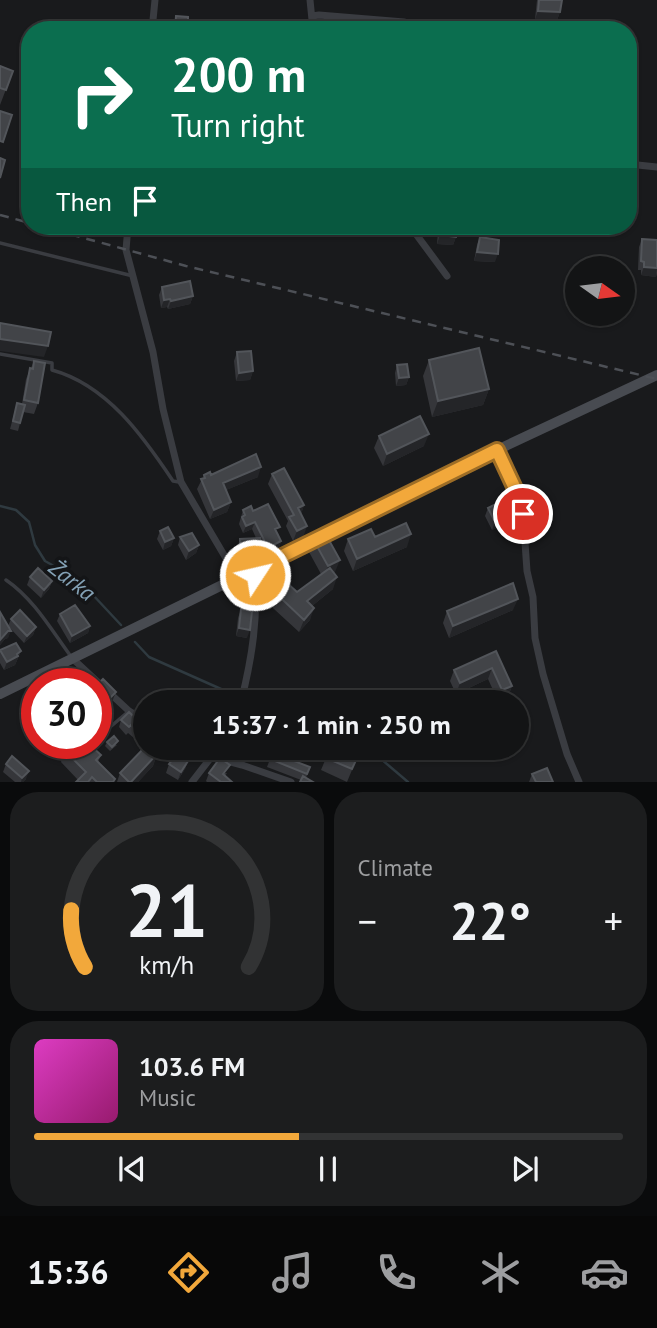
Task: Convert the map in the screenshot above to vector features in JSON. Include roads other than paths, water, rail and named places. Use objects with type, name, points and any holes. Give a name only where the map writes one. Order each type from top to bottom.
[{"type":"main road","points":[[0,694],[497,450],[657,375]]},
{"type":"street","points":[[153,21],[155,0]]},
{"type":"street","points":[[310,0],[312,21]]},
{"type":"street","points":[[312,16],[392,21]]},
{"type":"street","points":[[637,165],[657,167]]},
{"type":"street","points":[[127,235],[126,250],[153,352],[163,409],[181,482],[237,577]]},
{"type":"street","points":[[417,235],[447,276]]},
{"type":"street","points":[[497,450],[518,495],[523,514],[535,638],[567,754],[579,782]]},
{"type":"street","points":[[244,690],[250,665],[257,599],[254,570]]},
{"type":"street","points":[[73,659],[133,714]]},
{"type":"street","points":[[192,782],[210,760]]},
{"type":"street","points":[[223,760],[291,782]]},
{"type":"street","points":[[240,760],[242,765]]},
{"type":"lane","points":[[0,243],[133,276]]},
{"type":"lane","points":[[0,354],[52,363],[52,370],[70,375],[86,384],[123,415],[145,439],[173,481],[181,482]]},
{"type":"lane","points":[[6,580],[15,586],[45,620],[73,659]]},
{"type":"lane","points":[[112,726],[129,711]]},
{"type":"waterway","name":"Żarka","points":[[0,506],[16,510],[29,522],[35,545],[45,561],[79,580],[121,625]]},
{"type":"waterway","name":"Żarka","points":[[135,642],[149,657],[223,690]]},
{"type":"waterway","name":"Żarka","points":[[382,760],[408,782]]},
{"type":"railway","points":[[0,215],[21,221]]},
{"type":"railway","points":[[73,235],[186,266],[657,379]]}]
